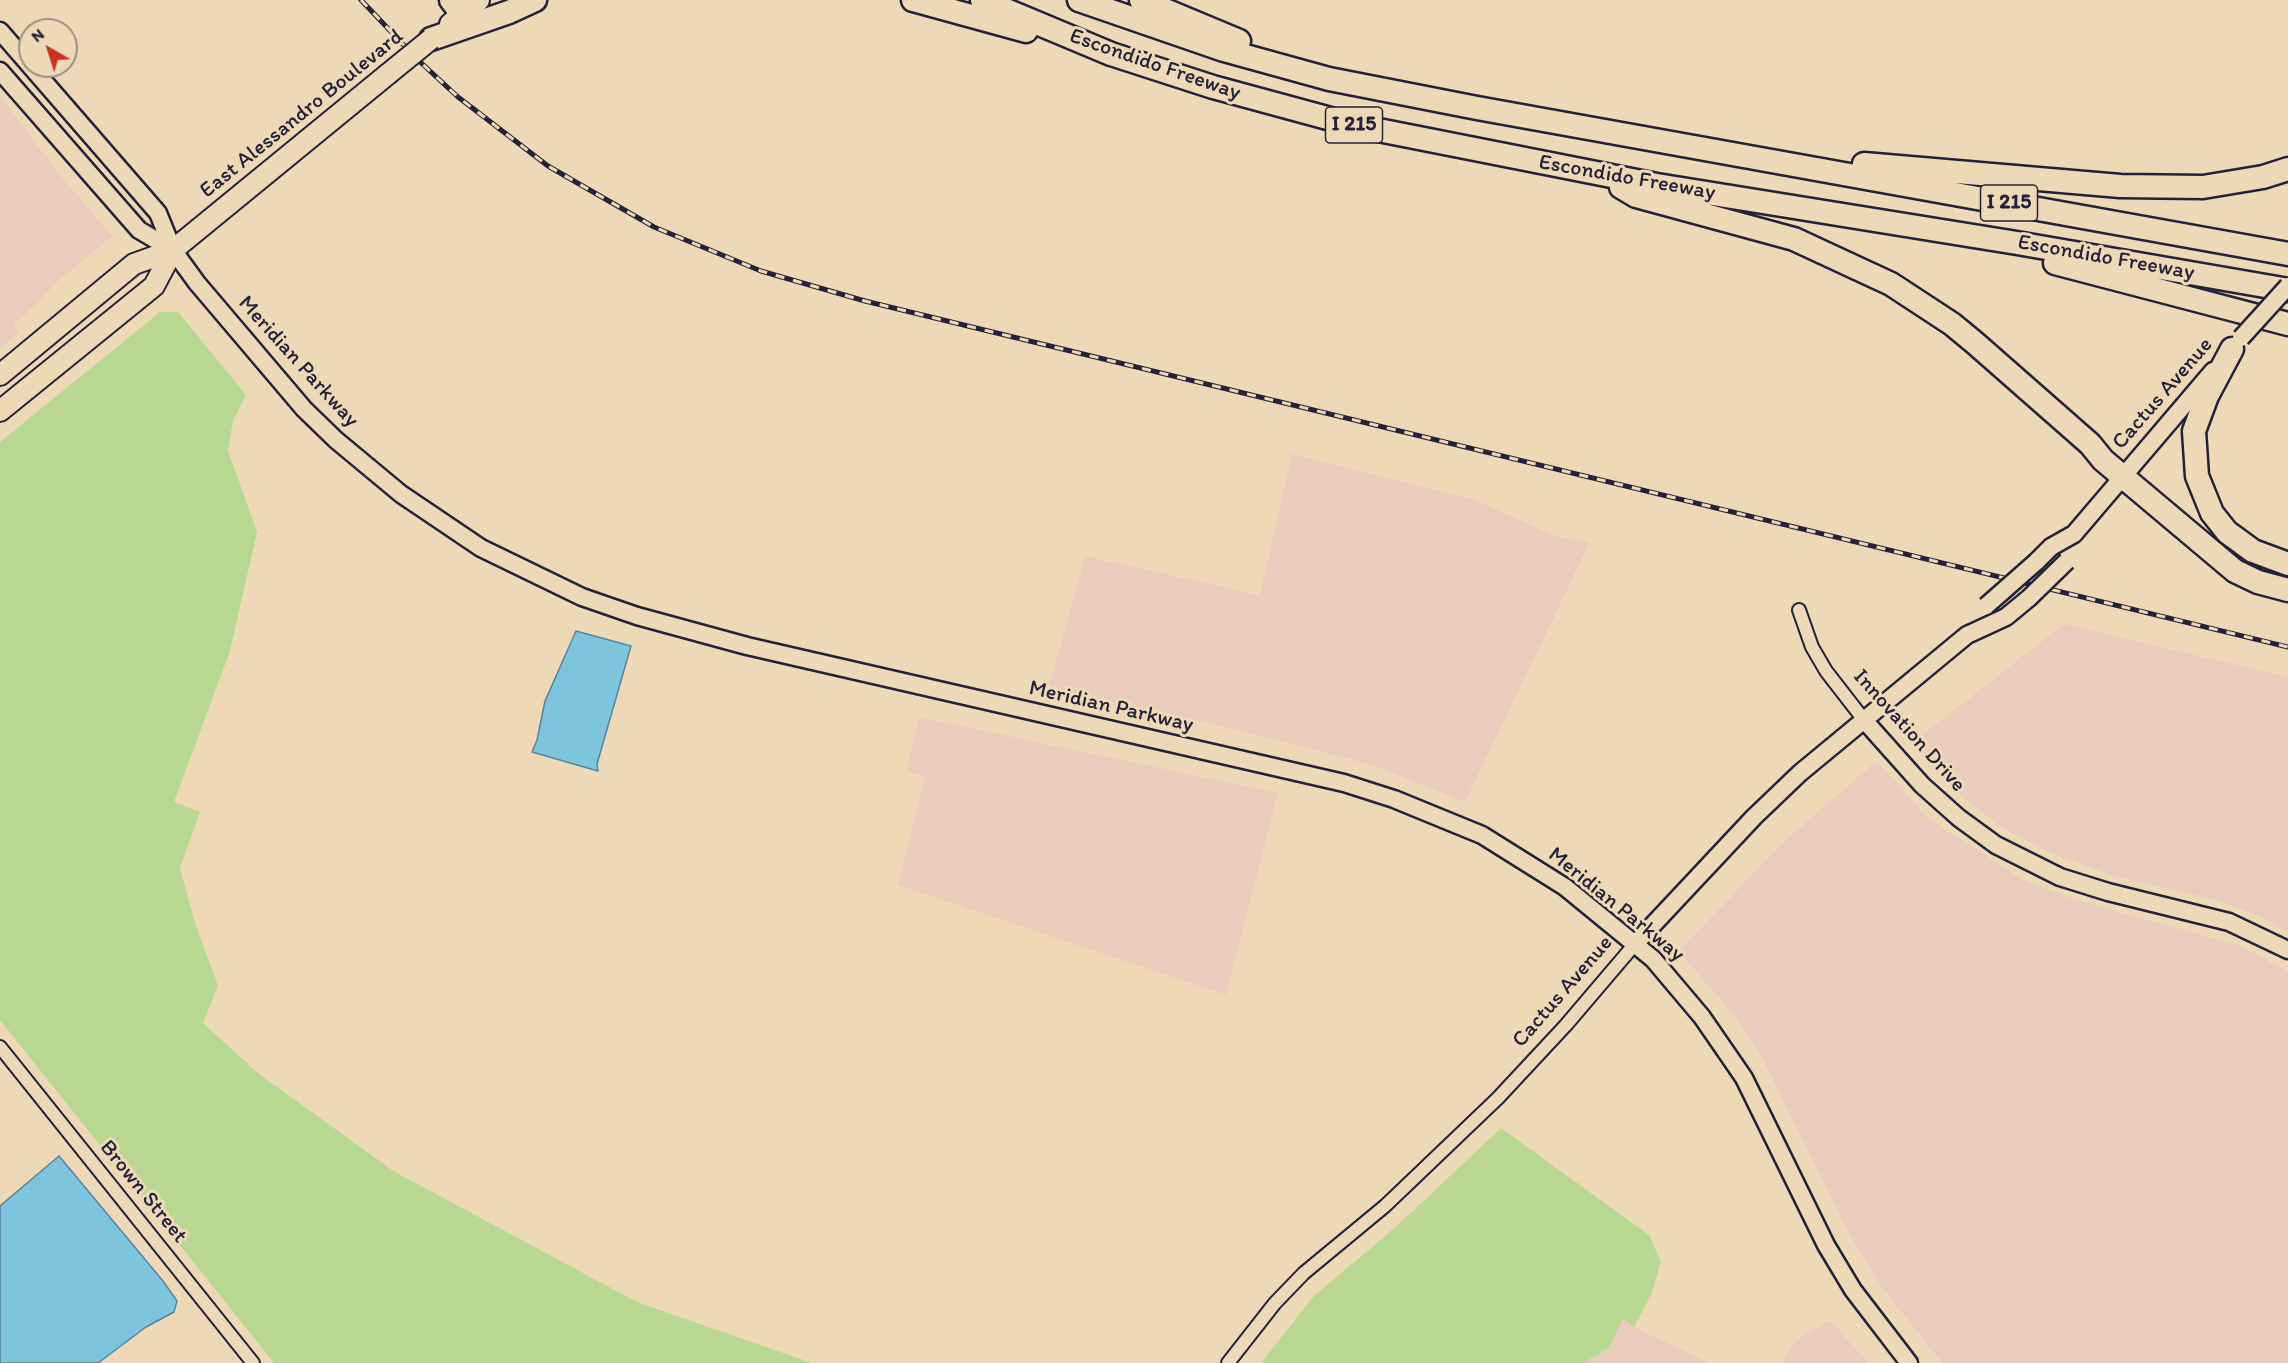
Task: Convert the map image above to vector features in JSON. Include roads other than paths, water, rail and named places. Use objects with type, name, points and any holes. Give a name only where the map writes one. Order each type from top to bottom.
[{"type":"highway","points":[[431,39],[509,12],[535,0]]},
{"type":"highway","points":[[913,0],[1111,54]]},
{"type":"highway","name":"Escondido Freeway","points":[[982,0],[1111,54],[1213,87],[1353,125],[1602,175],[2288,288]]},
{"type":"highway","name":"Escondido Freeway","points":[[1079,0],[1224,50],[1329,79],[1477,108],[2288,254]]},
{"type":"highway","points":[[1141,0],[1239,40],[1477,108]]},
{"type":"highway","points":[[1729,152],[2120,186],[2203,187],[2263,177],[2288,170]]},
{"type":"highway","points":[[1602,175],[1636,196],[1794,239],[1891,284],[1967,336],[2090,444],[2103,460],[2235,571],[2258,582],[2288,590]]},
{"type":"highway","points":[[1888,222],[2288,324]]},
{"type":"highway","points":[[2236,344],[2208,396],[2194,430],[2196,476],[2208,505],[2228,532],[2253,551],[2288,564]]},
{"type":"main road","name":"East Alessandro Boulevard","points":[[0,375],[134,264],[173,250],[431,39],[467,4]]},
{"type":"main road","points":[[0,31],[158,213],[173,250]]},
{"type":"main road","points":[[0,72],[139,230],[173,250]]},
{"type":"main road","name":"East Alessandro Boulevard","points":[[0,411],[154,286],[173,250]]},
{"type":"main road","name":"Meridian Parkway","points":[[173,250],[197,283],[304,409],[336,440],[400,494],[481,548],[582,597],[637,616],[747,646],[1344,783],[1450,820],[1513,852],[1565,886],[1653,959],[1678,987],[1733,1059],[1826,1245],[1853,1290],[1909,1363]]},
{"type":"main road","name":"Cactus Avenue","points":[[1966,635],[1986,606],[2051,548],[2074,534],[2236,344],[2288,288]]},
{"type":"main road","name":"Cactus Avenue","points":[[1635,944],[1754,817],[1800,773],[1966,635],[2006,617],[2067,561],[2074,534]]},
{"type":"main road","name":"Innovation Drive","points":[[1864,720],[1922,785],[1959,818],[2013,854],[2060,876],[2108,892],[2229,922],[2288,951]]},
{"type":"street","name":"Innovation Drive","points":[[1798,610],[1812,647],[1826,671],[1864,720]]},
{"type":"street","name":"Cactus Avenue","points":[[1228,1363],[1268,1311],[1304,1273],[1385,1206],[1498,1098],[1566,1025],[1635,944]]},
{"type":"street","name":"Brown Street","points":[[0,1047],[253,1363]]},
{"type":"water","points":[[576,631],[631,646],[597,764],[598,771],[532,752],[537,740],[545,701]]},
{"type":"water","points":[[59,1156],[163,1281],[177,1301],[174,1312],[146,1327],[98,1363],[0,1363],[0,1206]]},
{"type":"railway","points":[[361,0],[417,59],[458,97],[548,166],[654,227],[761,271],[865,301],[2288,647]]}]
